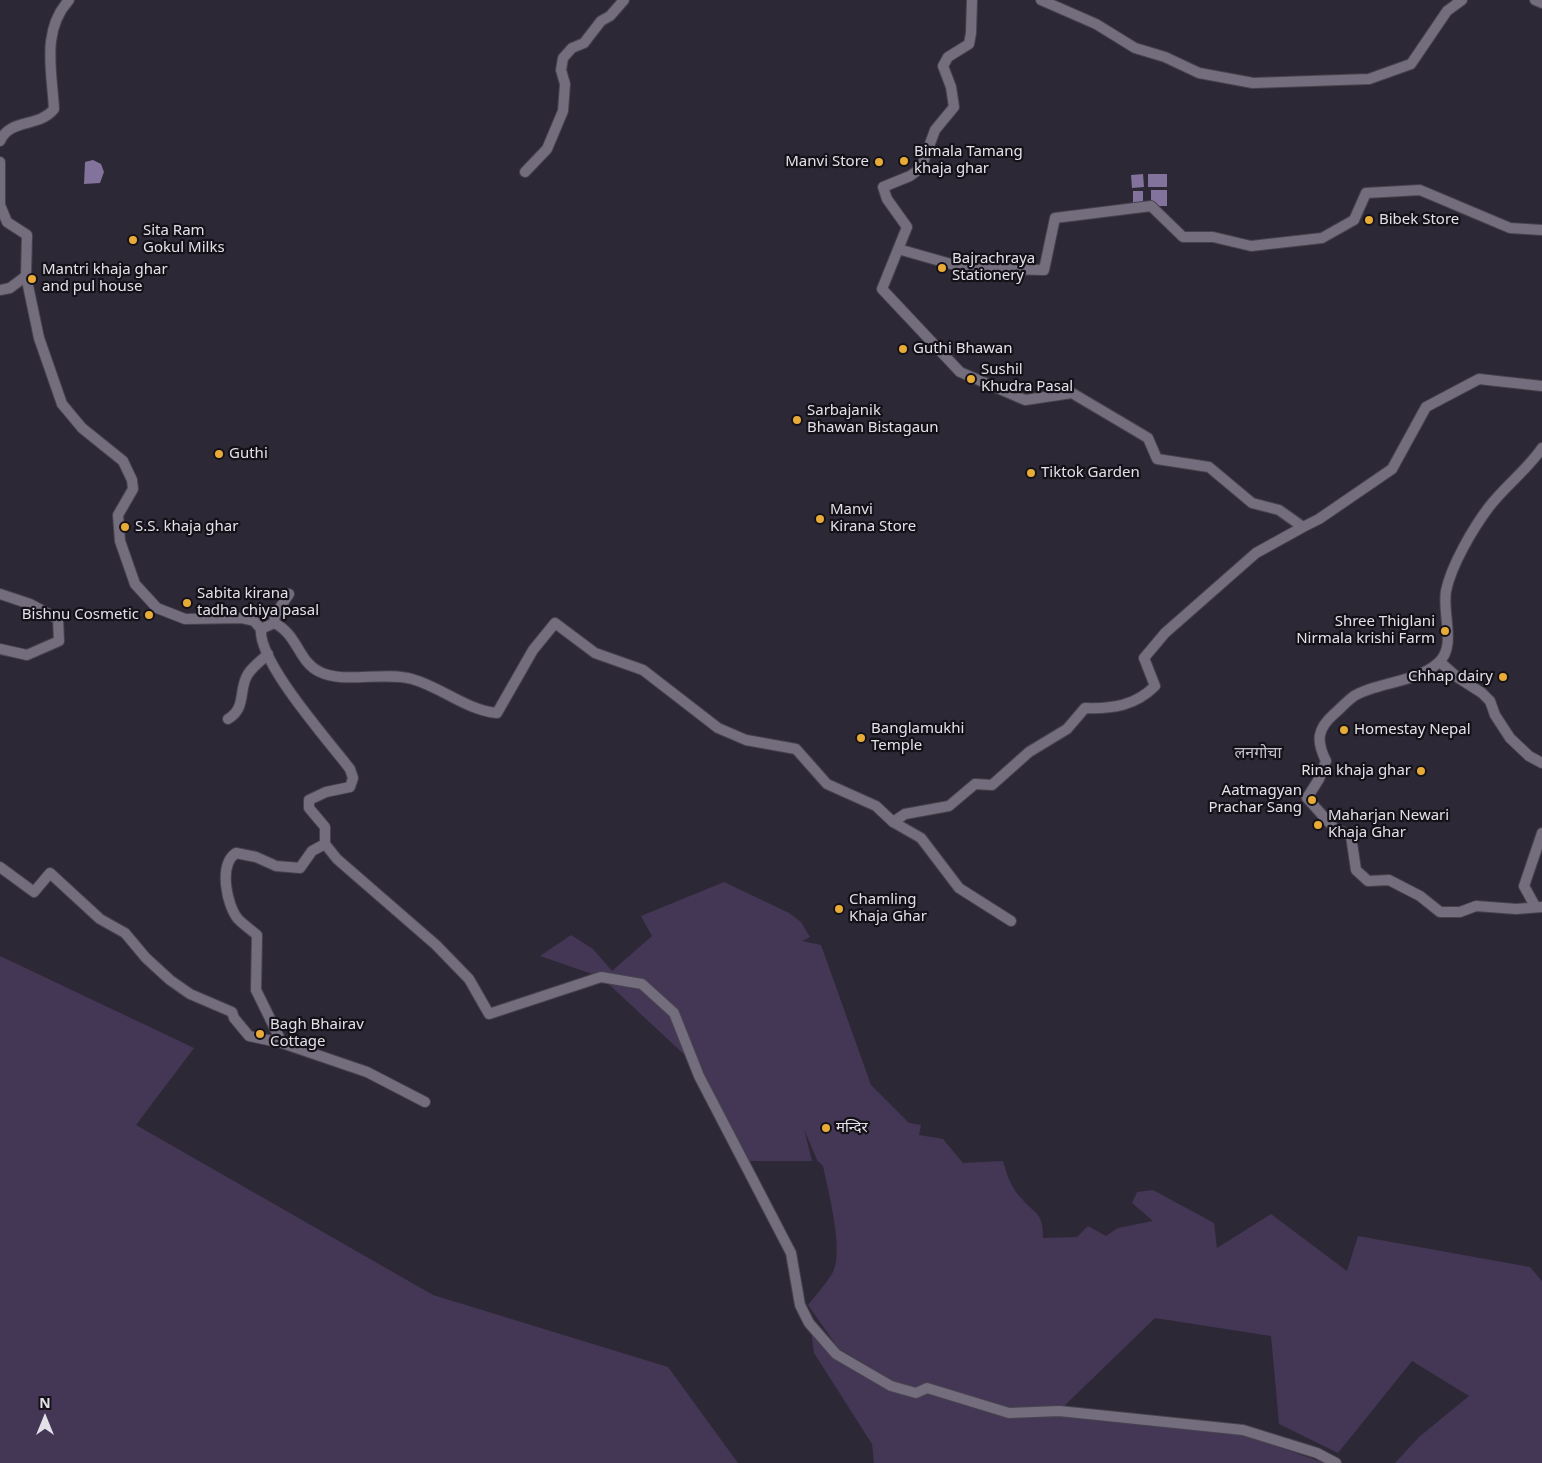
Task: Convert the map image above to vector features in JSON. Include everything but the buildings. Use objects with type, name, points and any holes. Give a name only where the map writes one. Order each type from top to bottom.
[{"type":"street","points":[[0,141],[4,131],[17,124],[35,121],[49,115],[54,109],[50,39],[57,13],[69,0]]},
{"type":"street","points":[[525,172],[547,149],[563,111],[565,84],[561,70],[564,58],[572,48],[584,44],[601,21],[610,16],[624,0]]},
{"type":"street","points":[[972,0],[969,44],[948,57],[943,66],[951,86],[954,107],[935,130],[921,168],[910,176],[883,187],[887,199],[908,227],[882,289],[960,372],[1025,400],[1072,393],[1148,438],[1158,459],[1209,467],[1252,503],[1279,510],[1303,527]]},
{"type":"street","points":[[1041,0],[1096,24],[1136,48],[1165,57],[1199,73],[1253,83],[1369,79],[1411,64],[1447,11],[1462,0]]},
{"type":"street","points":[[1535,0],[1542,3]]},
{"type":"street","points":[[0,162],[0,205],[7,222],[27,235],[26,276],[38,338],[62,404],[82,428],[123,461],[132,480],[133,489],[118,515],[120,540],[136,584],[158,608],[185,619],[241,618],[254,621],[261,629],[260,638],[277,674],[350,769],[353,778],[350,786],[326,792],[310,800],[309,808],[325,826],[325,844],[337,858],[436,946],[469,979],[489,1014],[601,978],[642,984],[674,1013],[699,1076],[791,1252],[800,1305],[809,1323],[836,1354],[891,1386],[916,1393],[928,1388],[1009,1413],[1059,1411],[1243,1430],[1317,1453],[1336,1463]]},
{"type":"street","points":[[898,248],[965,268],[1044,270],[1055,218],[1151,206],[1183,237],[1213,238],[1251,246],[1322,238],[1354,220],[1366,193],[1420,190],[1510,228],[1542,230]]},
{"type":"street","points":[[0,290],[10,288],[26,276]]},
{"type":"street","points":[[893,822],[905,814],[949,806],[975,784],[992,785],[1029,752],[1066,729],[1085,708],[1110,709],[1127,705],[1149,692],[1155,686],[1144,658],[1165,633],[1256,553],[1319,519],[1392,469],[1426,407],[1479,379],[1542,386]]},
{"type":"street","points":[[1542,448],[1489,507],[1459,557],[1446,591],[1445,617],[1448,649],[1440,662],[1429,670],[1354,696],[1324,724],[1319,748],[1326,761],[1319,779],[1308,798],[1334,828],[1351,836],[1356,870],[1368,881],[1389,880],[1420,896],[1440,912],[1460,912],[1476,906],[1516,909],[1538,907],[1524,886],[1542,833]]},
{"type":"street","points":[[0,594],[30,604],[58,619],[59,642],[27,655],[0,649]]},
{"type":"street","points":[[274,623],[275,615],[289,594]]},
{"type":"street","points":[[261,629],[274,623],[286,628],[307,662],[320,672],[348,677],[384,675],[412,679],[483,712],[497,713],[533,650],[555,623],[595,653],[643,670],[718,728],[746,740],[796,748],[827,784],[876,806],[893,822],[921,838],[959,888],[1010,921]]},
{"type":"street","points":[[228,719],[234,716],[242,704],[247,676],[268,654]]},
{"type":"street","points":[[1440,662],[1457,677],[1482,693],[1490,701],[1494,715],[1510,738],[1529,756],[1542,763]]},
{"type":"street","points":[[282,1043],[256,990],[256,935],[237,918],[226,888],[225,870],[231,856],[236,853],[256,857],[276,866],[300,868],[312,851],[325,844]]},
{"type":"street","points":[[0,867],[34,892],[50,873],[100,919],[125,933],[146,958],[170,980],[190,994],[232,1012],[234,1018],[249,1036],[282,1043],[367,1072],[425,1102]]},
{"type":"shaded area","points":[[93,160],[101,164],[104,172],[100,183],[84,184],[85,162]]},
{"type":"shaded area","points":[[1143,174],[1144,187],[1132,188],[1131,175]]},
{"type":"shaded area","points":[[1148,174],[1167,174],[1167,187],[1148,187]]},
{"type":"shaded area","points":[[1151,190],[1167,190],[1167,206],[1151,206]]},
{"type":"shaded area","points":[[1133,191],[1143,191],[1143,207],[1133,207]]},
{"type":"shaded area","points":[[724,882],[789,913],[801,922],[810,937],[802,941],[821,945],[871,1085],[909,1123],[921,1125],[919,1135],[943,1139],[963,1163],[1003,1161],[1012,1186],[1038,1215],[1042,1224],[1043,1238],[1077,1237],[1088,1226],[1106,1236],[1118,1228],[1153,1221],[1132,1203],[1137,1192],[1153,1190],[1214,1223],[1217,1248],[1271,1214],[1347,1271],[1358,1236],[1530,1267],[1542,1281],[1542,1463],[1395,1463],[1419,1437],[1469,1396],[1412,1361],[1338,1453],[1279,1424],[1271,1336],[1155,1318],[1059,1411],[1237,1432],[1324,1463],[874,1463],[872,1444],[814,1353],[811,1331],[834,1355],[895,1388],[882,1374],[838,1348],[808,1305],[832,1274],[836,1264],[837,1252],[834,1222],[823,1166],[817,1160],[804,1129],[812,1161],[743,1161],[703,1072],[601,977],[540,956],[571,935],[593,949],[612,971],[652,936],[641,916]]},
{"type":"shaded area","points":[[0,956],[194,1048],[136,1125],[433,1295],[668,1367],[738,1463],[0,1463]]},
{"type":"place","name":"Bimala Tamang khaja ghar","points":[[904,161]]},
{"type":"place","name":"Manvi Store","points":[[879,162]]},
{"type":"place","name":"Bibek Store","points":[[1369,220]]},
{"type":"place","name":"Sita Ram Gokul Milks","points":[[133,240]]},
{"type":"place","name":"Bajrachraya Stationery","points":[[942,268]]},
{"type":"place","name":"Mantri khaja ghar and pul house","points":[[32,279]]},
{"type":"place","name":"Guthi Bhawan","points":[[903,349]]},
{"type":"place","name":"Sushil Khudra Pasal","points":[[971,379]]},
{"type":"place","name":"Sarbajanik Bhawan Bistagaun","points":[[797,420]]},
{"type":"place","name":"Guthi","points":[[219,454]]},
{"type":"place","name":"Tiktok Garden","points":[[1031,473]]},
{"type":"place","name":"Manvi Kirana Store","points":[[820,519]]},
{"type":"place","name":"S.S. khaja ghar","points":[[125,527]]},
{"type":"place","name":"Sabita kirana tadha chiya pasal","points":[[187,603]]},
{"type":"place","name":"Bishnu Cosmetic","points":[[149,615]]},
{"type":"place","name":"Shree Thiglani Nirmala krishi Farm","points":[[1445,631]]},
{"type":"place","name":"Chhap dairy","points":[[1503,677]]},
{"type":"place","name":"Homestay Nepal","points":[[1344,730]]},
{"type":"place","name":"Banglamukhi Temple","points":[[861,738]]},
{"type":"place","name":"Rina khaja ghar","points":[[1421,771]]},
{"type":"place","name":"Aatmagyan Prachar Sang","points":[[1312,800]]},
{"type":"place","name":"Maharjan Newari Khaja Ghar","points":[[1318,825]]},
{"type":"place","name":"Chamling Khaja Ghar","points":[[839,909]]},
{"type":"place","name":"Bagh Bhairav Cottage","points":[[260,1034]]},
{"type":"place","name":"मन्दिर","points":[[826,1128]]},
{"type":"district","name":"लनगोचा","points":[[1258,753]]}]
